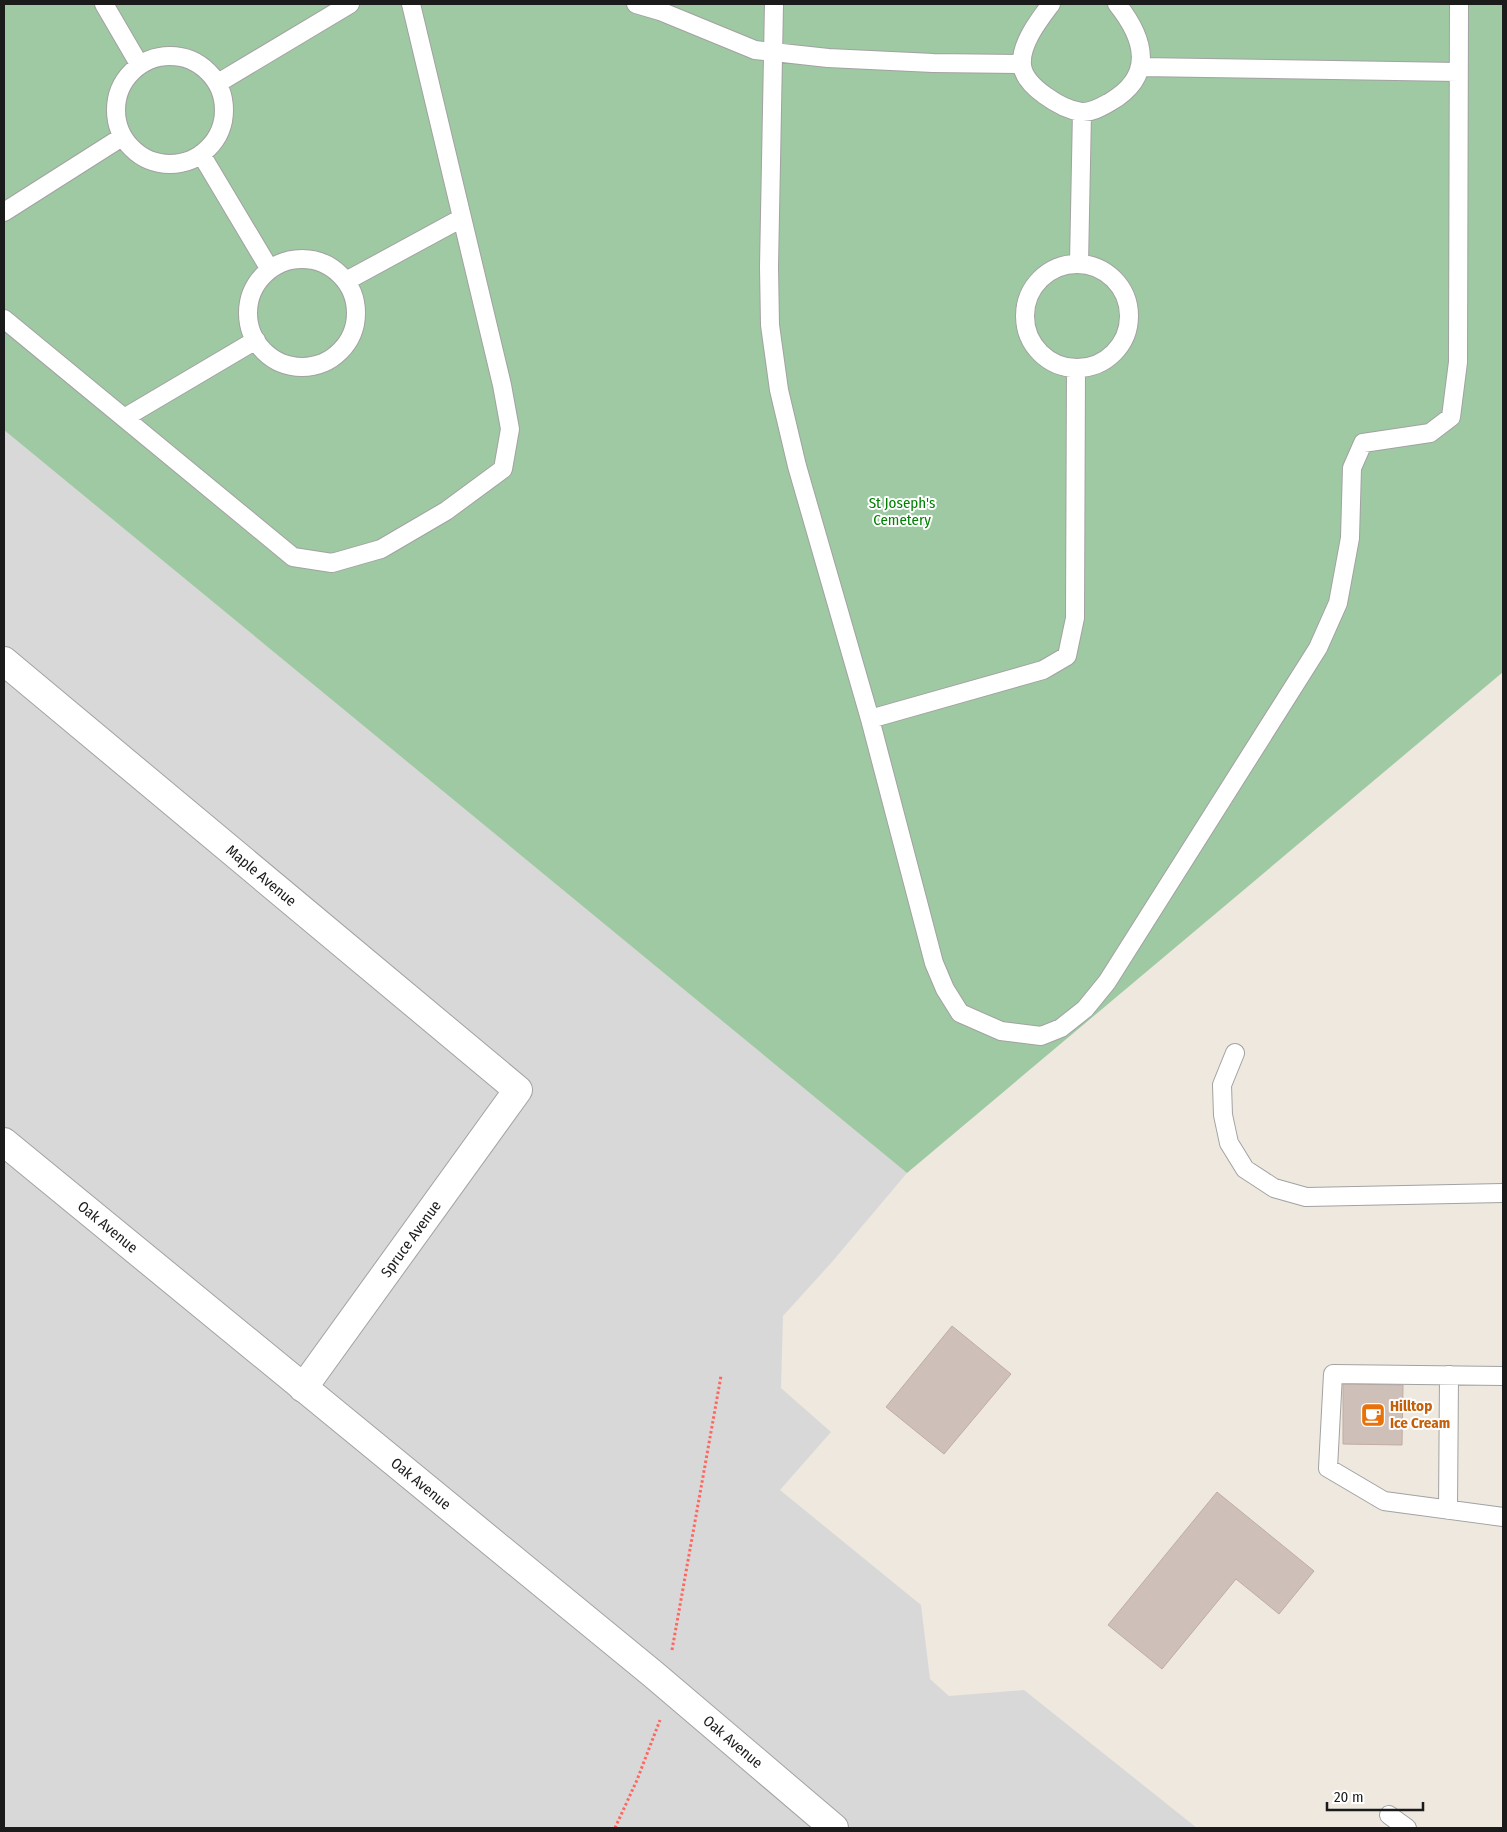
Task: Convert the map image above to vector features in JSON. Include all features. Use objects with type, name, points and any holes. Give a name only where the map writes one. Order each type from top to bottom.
[{"type":"street","name":"Maple Avenue","points":[[4,661],[518,1090]]},
{"type":"street","name":"Spruce Avenue","points":[[304,1388],[518,1090]]},
{"type":"street","name":"Oak Avenue","points":[[4,1142],[666,1685],[834,1828]]},
{"type":"lane","points":[[104,4],[139,64]]},
{"type":"lane","points":[[218,83],[350,4]]},
{"type":"lane","points":[[4,319],[293,557],[332,563],[381,549],[446,511],[502,469],[510,429],[502,385],[412,4]]},
{"type":"lane","points":[[636,4],[660,10],[755,50],[828,58],[933,63],[1022,64]]},
{"type":"lane","points":[[774,4],[770,325],[779,390],[797,466],[870,719],[934,963],[945,989],[960,1013],[1001,1031],[1041,1036],[1061,1028],[1085,1009],[1107,982],[1318,648],[1338,603],[1350,538],[1352,468],[1363,443],[1430,433],[1451,417],[1458,362],[1459,4]]},
{"type":"lane","points":[[1050,4],[1026,41],[1022,64],[1025,76],[1032,86],[1062,105],[1082,112],[1096,110],[1116,98],[1135,82],[1141,67],[1138,41],[1125,14],[1117,4]]},
{"type":"lane","points":[[166,56],[184,58],[201,66],[218,83],[224,112],[220,128],[212,144],[201,154],[183,162],[166,164],[149,160],[134,151],[122,137],[116,121],[116,103],[121,85],[139,64],[166,56]]},
{"type":"lane","points":[[1141,67],[1458,72]]},
{"type":"lane","points":[[1079,264],[1082,112]]},
{"type":"lane","points":[[4,212],[122,137]]},
{"type":"lane","points":[[201,154],[269,268]]},
{"type":"lane","points":[[346,281],[462,218]]},
{"type":"lane","points":[[305,258],[322,262],[337,270],[346,281],[355,300],[357,317],[352,335],[343,349],[329,360],[313,366],[294,366],[276,361],[262,349],[252,333],[248,316],[250,297],[258,280],[269,268],[288,260],[305,258]]},
{"type":"lane","points":[[1079,264],[1099,268],[1114,278],[1125,293],[1130,310],[1129,328],[1122,345],[1110,358],[1094,366],[1076,369],[1060,366],[1045,358],[1034,346],[1026,330],[1025,314],[1028,298],[1036,283],[1049,272],[1064,265],[1079,264]]},
{"type":"lane","points":[[124,418],[256,340]]},
{"type":"lane","points":[[870,719],[1043,670],[1067,656],[1075,618],[1076,369]]},
{"type":"lane","points":[[1235,1053],[1222,1085],[1223,1115],[1229,1143],[1245,1168],[1274,1188],[1306,1196],[1503,1193]]},
{"type":"lane","points":[[1503,1376],[1333,1374],[1328,1468],[1384,1501],[1503,1517]]},
{"type":"lane","points":[[1448,1510],[1449,1375]]},
{"type":"lane","points":[[1389,1815],[1407,1828]]},
{"type":"path","points":[[615,1828],[637,1780],[661,1716],[721,1376]]},
{"type":"shaded area","points":[[4,430],[907,1173],[831,1263],[783,1316],[781,1388],[831,1432],[780,1490],[921,1605],[930,1679],[949,1696],[1024,1690],[1197,1828],[4,1828]]},
{"type":"green space","name":"St Joseph's Cemetery","points":[[4,4],[1503,4],[1503,672],[907,1173],[4,430]]},
{"type":"building","points":[[952,1326],[1011,1374],[944,1454],[886,1407]]},
{"type":"building","name":"Hilltop Ice Cream","points":[[1343,1384],[1403,1385],[1402,1445],[1343,1444]]},
{"type":"building","points":[[1217,1492],[1314,1571],[1279,1614],[1236,1579],[1162,1669],[1108,1625]]},
{"type":"place","name":"Hilltop Ice Cream","points":[[1373,1415]]}]
